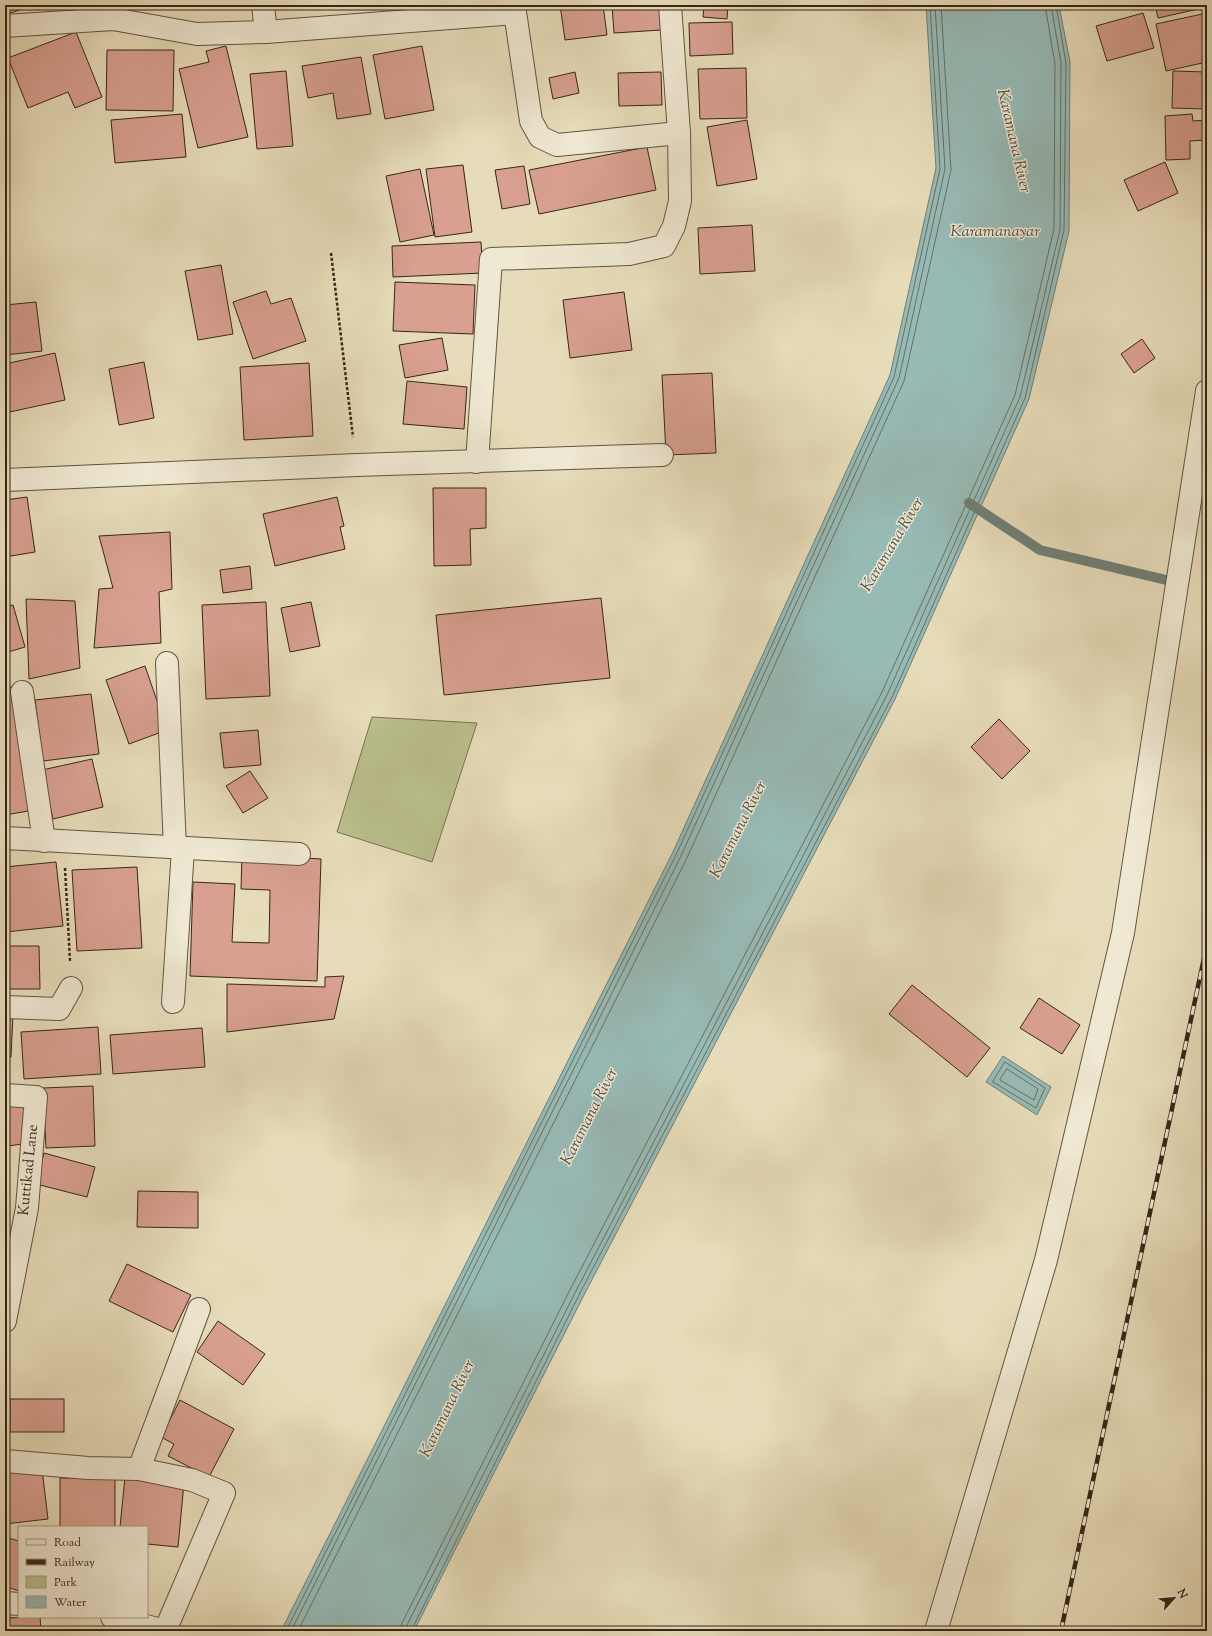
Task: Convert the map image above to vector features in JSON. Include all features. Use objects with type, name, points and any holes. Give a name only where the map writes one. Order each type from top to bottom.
[{"type":"street","points":[[263,5],[266,32]]},
{"type":"street","points":[[477,462],[491,259],[629,254],[664,246],[674,226],[680,201],[679,133],[670,5]]},
{"type":"street","points":[[5,26],[91,13],[113,19],[197,34],[266,32],[514,9],[531,121],[540,137],[557,145],[679,133]]},
{"type":"street","points":[[936,1631],[1046,1260],[1123,933],[1207,391]]},
{"type":"street","points":[[5,480],[357,465],[662,455]]},
{"type":"street","points":[[167,663],[179,848],[173,1002]]},
{"type":"street","points":[[22,692],[54,842]]},
{"type":"street","points":[[5,838],[54,842],[298,854]]},
{"type":"street","points":[[5,1007],[59,1009],[71,988]]},
{"type":"street","name":"Kuttikad Lane","points":[[5,1095],[36,1097],[27,1208],[5,1321]]},
{"type":"street","points":[[139,1469],[199,1309]]},
{"type":"street","points":[[5,1461],[88,1468],[139,1469],[192,1480],[224,1493],[165,1631],[116,1618]]},
{"type":"street","points":[[5,1602],[18,1604]]},
{"type":"path","points":[[331,253],[357,465]]},
{"type":"path","points":[[54,842],[71,988]]},
{"type":"green space","points":[[372,717],[477,723],[432,862],[337,832]]},
{"type":"water","name":"Karamanayar","points":[[926,5],[1059,5],[1070,62],[1069,231],[1029,399],[895,699],[585,1293],[414,1631],[281,1631],[672,854],[890,375],[936,168]]},
{"type":"water","points":[[1003,1056],[1051,1087],[1037,1115],[986,1082]]},
{"type":"building","points":[[5,5],[34,5],[5,15]]},
{"type":"building","points":[[304,5],[328,5],[305,9]]},
{"type":"building","points":[[560,5],[603,5],[607,35],[565,40]]},
{"type":"building","points":[[612,5],[659,5],[661,30],[614,33]]},
{"type":"building","points":[[704,5],[728,5],[727,19],[703,17]]},
{"type":"building","points":[[1155,5],[1202,5],[1203,8],[1158,18]]},
{"type":"building","points":[[1143,13],[1154,48],[1107,61],[1096,26]]},
{"type":"building","points":[[1207,13],[1207,62],[1166,71],[1156,24]]},
{"type":"building","points":[[732,22],[733,54],[690,56],[689,23]]},
{"type":"building","points":[[76,32],[102,97],[75,108],[68,92],[28,108],[8,58]]},
{"type":"building","points":[[226,46],[248,137],[198,148],[179,69],[209,62],[206,51]]},
{"type":"building","points":[[422,46],[434,110],[385,119],[373,55]]},
{"type":"building","points":[[107,50],[174,50],[173,111],[106,110]]},
{"type":"building","points":[[361,57],[371,114],[337,119],[333,93],[308,98],[302,66]]},
{"type":"building","points":[[746,68],[747,118],[700,119],[698,69]]},
{"type":"building","points":[[286,71],[293,146],[257,149],[250,74]]},
{"type":"building","points":[[1173,71],[1207,72],[1207,109],[1172,108]]},
{"type":"building","points":[[575,72],[579,93],[553,99],[549,78]]},
{"type":"building","points":[[661,72],[662,105],[619,106],[618,73]]},
{"type":"building","points":[[182,114],[186,157],[115,163],[111,120]]},
{"type":"building","points":[[1192,114],[1193,121],[1207,120],[1207,140],[1190,141],[1190,159],[1166,160],[1165,116]]},
{"type":"building","points":[[747,120],[757,179],[717,186],[707,127]]},
{"type":"building","points":[[647,147],[656,190],[539,214],[529,170]]},
{"type":"building","points":[[1165,162],[1178,193],[1138,211],[1124,180]]},
{"type":"building","points":[[463,165],[472,232],[435,237],[426,169]]},
{"type":"building","points":[[524,166],[530,204],[502,209],[495,170]]},
{"type":"building","points":[[420,169],[434,235],[400,242],[386,176]]},
{"type":"building","points":[[752,225],[755,271],[700,274],[698,228]]},
{"type":"building","points":[[481,242],[483,273],[393,277],[392,246]]},
{"type":"building","points":[[221,265],[233,334],[198,340],[185,271]]},
{"type":"building","points":[[395,282],[475,285],[473,334],[393,331]]},
{"type":"building","points":[[266,291],[271,304],[291,298],[306,341],[253,359],[233,302]]},
{"type":"building","points":[[624,292],[632,350],[570,358],[563,300]]},
{"type":"building","points":[[36,302],[42,351],[5,355],[5,305]]},
{"type":"building","points":[[442,338],[448,370],[405,378],[399,345]]},
{"type":"building","points":[[1142,339],[1155,358],[1134,373],[1121,354]]},
{"type":"building","points":[[55,353],[65,400],[5,413],[5,364]]},
{"type":"building","points":[[144,362],[154,418],[119,425],[109,369]]},
{"type":"building","points":[[309,363],[313,436],[244,440],[240,367]]},
{"type":"building","points":[[712,373],[716,453],[666,455],[662,375]]},
{"type":"building","points":[[407,381],[467,387],[464,429],[403,424]]},
{"type":"building","points":[[433,488],[486,488],[486,528],[470,529],[471,565],[434,566]]},
{"type":"building","points":[[27,497],[35,552],[5,557],[5,500]]},
{"type":"building","points":[[337,497],[344,526],[340,527],[345,549],[275,566],[263,514]]},
{"type":"building","points":[[170,532],[172,589],[159,592],[161,643],[94,648],[99,589],[113,588],[99,536]]},
{"type":"building","points":[[250,566],[252,589],[223,593],[220,570]]},
{"type":"building","points":[[601,598],[610,678],[444,695],[436,615]]},
{"type":"building","points":[[26,599],[75,601],[80,668],[29,679]]},
{"type":"building","points":[[266,602],[270,696],[206,699],[202,605]]},
{"type":"building","points":[[311,602],[320,646],[290,652],[281,608]]},
{"type":"building","points":[[13,605],[25,647],[5,653],[5,607]]},
{"type":"building","points":[[145,666],[167,730],[129,744],[106,680]]},
{"type":"building","points":[[12,687],[34,810],[5,815],[5,689]]},
{"type":"building","points":[[91,694],[99,754],[43,761],[35,700]]},
{"type":"building","points":[[999,719],[1030,751],[1002,779],[971,747]]},
{"type":"building","points":[[258,730],[261,765],[224,768],[220,733]]},
{"type":"building","points":[[92,759],[103,807],[53,819],[42,770]]},
{"type":"building","points":[[250,771],[268,798],[243,813],[226,786]]},
{"type":"building","points":[[242,854],[321,859],[317,981],[190,976],[193,882],[235,884],[232,942],[269,943],[270,890],[241,889]]},
{"type":"building","points":[[56,862],[63,926],[5,932],[5,867]]},
{"type":"building","points":[[137,867],[142,948],[77,951],[72,870]]},
{"type":"building","points":[[5,946],[39,946],[40,989],[5,989]]},
{"type":"building","points":[[344,976],[334,1019],[227,1032],[227,984],[325,987],[325,977]]},
{"type":"building","points":[[912,985],[990,1048],[967,1077],[889,1014]]},
{"type":"building","points":[[1039,998],[1080,1025],[1062,1054],[1020,1028]]},
{"type":"building","points":[[5,1014],[13,1014],[11,1057],[5,1057]]},
{"type":"building","points":[[98,1027],[101,1074],[24,1079],[21,1032]]},
{"type":"building","points":[[202,1028],[205,1067],[113,1074],[110,1035]]},
{"type":"building","points":[[93,1086],[95,1146],[46,1148],[43,1088]]},
{"type":"building","points":[[26,1101],[30,1143],[8,1146],[5,1103]]},
{"type":"building","points":[[44,1153],[95,1167],[87,1197],[36,1184]]},
{"type":"building","points":[[138,1191],[198,1192],[198,1228],[137,1227]]},
{"type":"building","points":[[5,1219],[8,1220],[5,1232]]},
{"type":"building","points":[[127,1264],[191,1295],[173,1332],[109,1301]]},
{"type":"building","points":[[218,1321],[265,1354],[243,1385],[197,1352]]},
{"type":"building","points":[[10,1399],[64,1399],[64,1432],[10,1432]]},
{"type":"building","points":[[180,1400],[234,1429],[209,1477],[168,1456],[174,1444],[161,1437]]},
{"type":"building","points":[[42,1469],[48,1519],[5,1524],[5,1473]]},
{"type":"building","points":[[125,1477],[184,1483],[178,1547],[148,1544],[148,1526],[120,1526]]},
{"type":"building","points":[[60,1478],[115,1478],[115,1526],[60,1526]]},
{"type":"building","points":[[5,1537],[18,1541],[18,1591],[5,1586]]},
{"type":"building","points":[[5,1618],[40,1618],[41,1631],[5,1631]]},
{"type":"waterway","points":[[969,503],[1040,550],[1179,583]]},
{"type":"railway","points":[[1061,1631],[1207,944]]},
{"type":"water label","name":"Karamana River","points":[[1013,141]]},
{"type":"water label","name":"Karamana River","points":[[893,545]]},
{"type":"water label","name":"Karamana River","points":[[739,830]]},
{"type":"water label","name":"Karamana River","points":[[590,1117]]},
{"type":"water label","name":"Karamana River","points":[[448,1409]]}]
